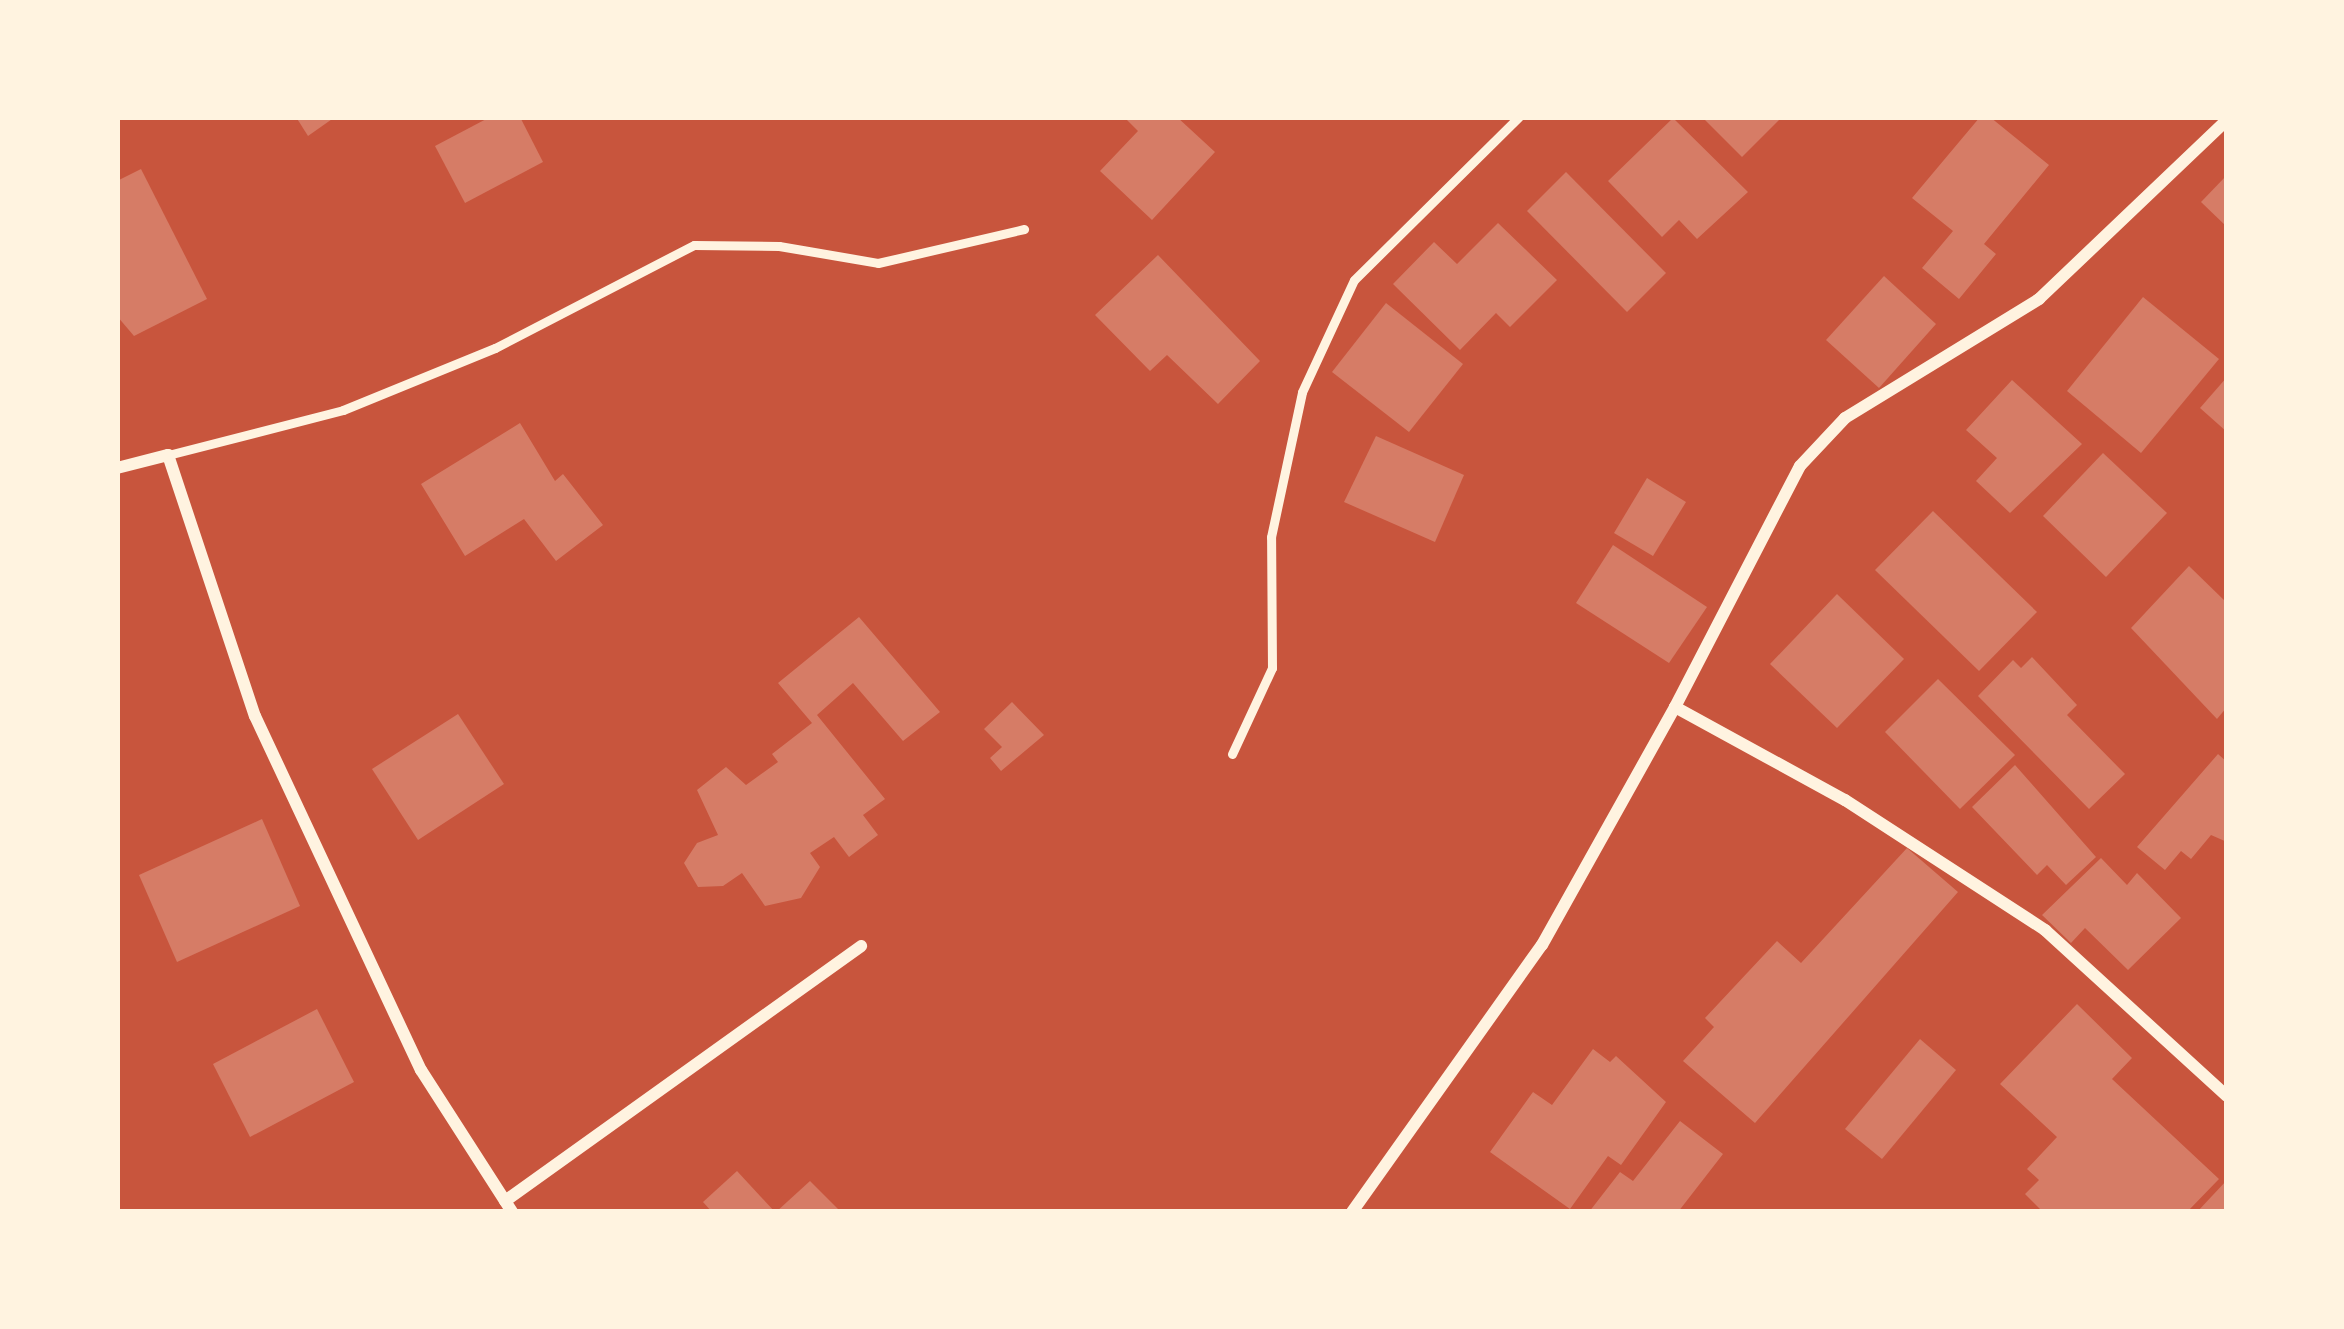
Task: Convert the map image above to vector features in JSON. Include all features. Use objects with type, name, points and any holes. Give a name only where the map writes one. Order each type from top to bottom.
[{"type":"street","points":[[1352,1212],[1543,945],[1675,707],[1800,466],[1845,418],[2039,299],[2227,120]]},
{"type":"street","points":[[117,468],[168,455],[255,716],[421,1070],[508,1206],[861,946]]},
{"type":"street","points":[[1675,707],[1845,800],[2045,931],[2227,1096]]},
{"type":"lane","points":[[1232,754],[1273,668],[1271,537],[1302,392],[1354,280],[1514,119]]},
{"type":"lane","points":[[168,455],[386,392],[496,348],[694,245],[778,246],[878,262],[1024,229]]},
{"type":"building","points":[[296,117],[335,117],[308,136]]},
{"type":"building","points":[[490,117],[520,117],[543,162],[465,203],[435,146]]},
{"type":"building","points":[[1124,117],[1177,117],[1215,152],[1152,220],[1100,171],[1138,131]]},
{"type":"building","points":[[1702,117],[1782,117],[1742,157]]},
{"type":"building","points":[[1980,117],[1990,117],[2049,165],[1984,244],[1996,254],[1959,299],[1922,268],[1953,231],[1912,198]]},
{"type":"building","points":[[1673,118],[1748,192],[1697,239],[1679,220],[1662,237],[1608,181]]},
{"type":"building","points":[[141,169],[207,299],[134,336],[117,316],[117,181]]},
{"type":"building","points":[[1566,172],[1666,273],[1627,312],[1527,211]]},
{"type":"building","points":[[2227,175],[2227,227],[2201,202]]},
{"type":"building","points":[[1498,223],[1557,280],[1510,327],[1496,313],[1460,350],[1393,284],[1434,242],[1457,264]]},
{"type":"building","points":[[1158,255],[1260,361],[1218,404],[1167,355],[1150,371],[1095,315]]},
{"type":"building","points":[[1884,276],[1936,324],[1879,388],[1826,340]]},
{"type":"building","points":[[2143,297],[2219,359],[2141,453],[2067,391]]},
{"type":"building","points":[[1386,303],[1463,364],[1409,432],[1332,372]]},
{"type":"building","points":[[2227,377],[2227,432],[2200,408]]},
{"type":"building","points":[[2012,380],[2082,444],[2010,513],[1976,481],[1997,458],[1966,430]]},
{"type":"building","points":[[520,423],[555,481],[563,474],[603,525],[556,561],[524,519],[465,556],[421,484]]},
{"type":"building","points":[[1376,436],[1464,475],[1435,542],[1344,502]]},
{"type":"building","points":[[2103,453],[2167,513],[2106,577],[2043,516]]},
{"type":"building","points":[[1647,478],[1686,502],[1653,556],[1614,533]]},
{"type":"building","points":[[1933,511],[2037,612],[1979,671],[1875,570]]},
{"type":"building","points":[[1613,545],[1707,607],[1669,663],[1576,603]]},
{"type":"building","points":[[2189,566],[2227,603],[2227,707],[2217,719],[2131,628]]},
{"type":"building","points":[[1837,594],[1904,659],[1837,728],[1770,664]]},
{"type":"building","points":[[859,617],[940,712],[903,741],[853,683],[817,715],[885,799],[863,815],[878,835],[849,857],[834,837],[810,853],[820,867],[801,898],[765,906],[742,873],[723,886],[698,887],[684,863],[697,843],[718,835],[697,790],[726,767],[746,785],[778,762],[772,754],[812,723],[778,683]]},
{"type":"building","points":[[2032,657],[2077,705],[2067,715],[2125,774],[2089,809],[1978,696],[2013,660],[2021,668]]},
{"type":"building","points":[[1938,679],[2015,755],[1960,809],[1885,732]]},
{"type":"building","points":[[1012,702],[1044,735],[1001,771],[990,758],[1002,747],[984,729]]},
{"type":"building","points":[[458,714],[504,784],[418,840],[372,769]]},
{"type":"building","points":[[2218,754],[2227,762],[2227,842],[2211,835],[2191,859],[2181,851],[2165,870],[2137,847]]},
{"type":"building","points":[[2015,765],[2096,857],[2066,885],[2047,865],[2037,875],[1972,807]]},
{"type":"building","points":[[262,819],[300,906],[177,962],[139,875]]},
{"type":"building","points":[[1907,848],[1958,892],[1755,1123],[1683,1061],[1714,1027],[1705,1018],[1777,941],[1801,963]]},
{"type":"building","points":[[2101,858],[2127,885],[2137,873],[2181,918],[2128,970],[2085,928],[2071,943],[2042,915]]},
{"type":"building","points":[[2077,1004],[2132,1058],[2112,1079],[2219,1179],[2187,1212],[2043,1212],[2025,1194],[2039,1180],[2027,1169],[2057,1137],[2000,1084]]},
{"type":"building","points":[[317,1009],[354,1082],[250,1137],[213,1064]]},
{"type":"building","points":[[1920,1039],[1956,1070],[1882,1159],[1845,1129]]},
{"type":"building","points":[[1593,1049],[1610,1062],[1616,1056],[1666,1102],[1621,1165],[1608,1156],[1570,1209],[1490,1152],[1533,1092],[1552,1105]]},
{"type":"building","points":[[1680,1121],[1723,1154],[1678,1212],[1589,1212],[1620,1172],[1633,1181]]},
{"type":"building","points":[[737,1171],[775,1212],[712,1212],[703,1202]]},
{"type":"building","points":[[2227,1180],[2227,1212],[2197,1212]]},
{"type":"building","points":[[810,1181],[841,1212],[776,1212]]}]
